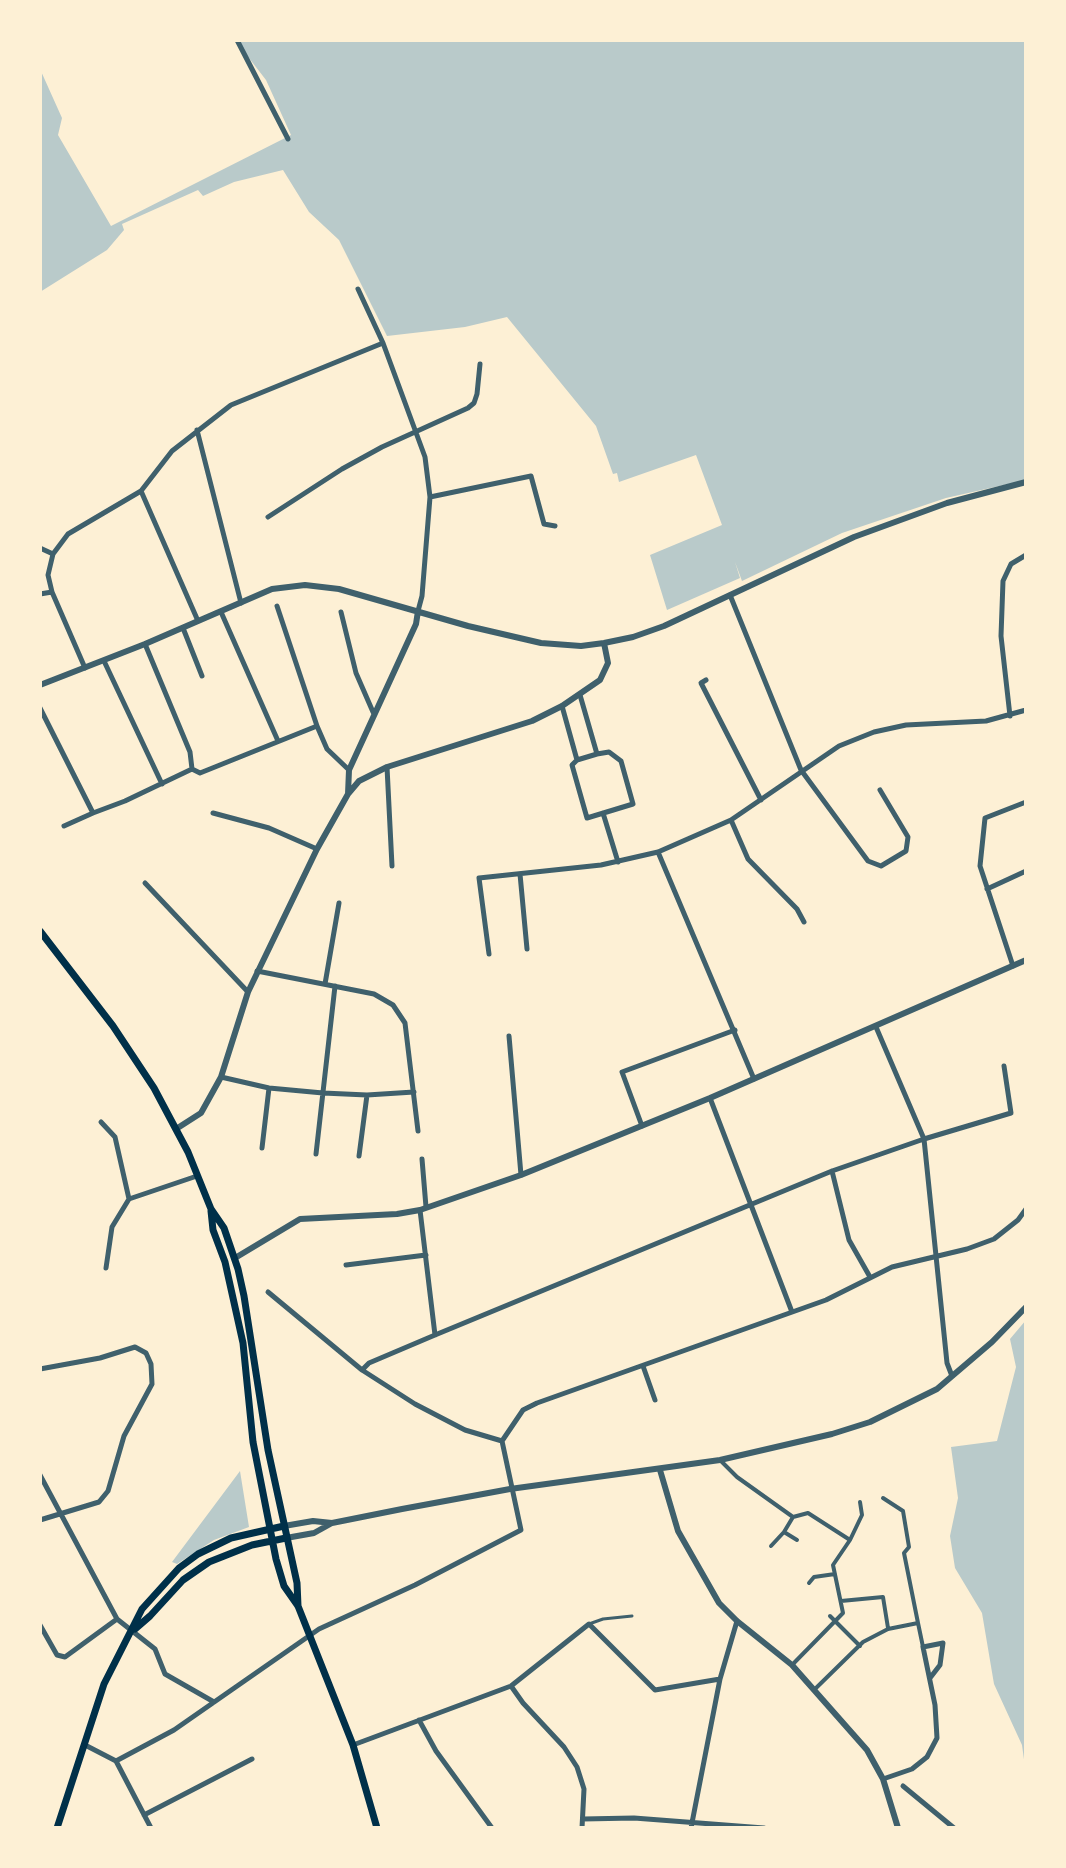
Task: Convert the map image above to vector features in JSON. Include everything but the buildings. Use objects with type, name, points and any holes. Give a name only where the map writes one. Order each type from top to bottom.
[{"type":"main road","points":[[40,931],[113,1026],[154,1088],[176,1129],[211,1209],[224,1228],[244,1296],[268,1450],[297,1583],[298,1606],[353,1745],[376,1828]]},
{"type":"main road","points":[[211,1209],[213,1230],[225,1262],[243,1343],[253,1442],[271,1541],[284,1586],[298,1606]]},
{"type":"main road","points":[[57,1828],[104,1684],[142,1609],[179,1568],[215,1544],[284,1526]]},
{"type":"main road","points":[[132,1631],[195,1571],[224,1555],[286,1538]]},
{"type":"street","points":[[237,40],[288,139]]},
{"type":"street","points":[[348,794],[349,770],[416,624],[422,596],[430,497],[425,457],[417,430],[358,289]]},
{"type":"street","points":[[85,668],[52,592],[48,575],[53,554],[68,534],[141,491],[172,451],[215,415],[243,399],[383,343]]},
{"type":"street","points":[[268,517],[342,469],[417,430],[468,408],[474,403],[480,364]]},
{"type":"street","points":[[197,430],[241,603]]},
{"type":"street","points":[[430,497],[531,476],[544,524],[555,526]]},
{"type":"street","points":[[40,685],[272,589],[305,585],[339,589],[468,626],[541,643],[581,646],[604,643],[664,626],[854,537],[947,503],[1026,482]]},
{"type":"street","points":[[141,491],[198,621]]},
{"type":"street","points":[[40,548],[53,554]]},
{"type":"street","points":[[1010,716],[1001,636],[1003,581],[1011,564],[1026,555]]},
{"type":"street","points":[[40,594],[52,592]]},
{"type":"street","points":[[730,595],[801,770],[868,861],[881,866],[906,851],[908,837],[880,790]]},
{"type":"street","points":[[277,606],[327,749],[349,770]]},
{"type":"street","points":[[221,612],[278,741]]},
{"type":"street","points":[[341,612],[356,673],[373,712]]},
{"type":"street","points":[[183,628],[202,676]]},
{"type":"street","points":[[176,1129],[201,1113],[221,1077],[257,971],[317,849],[348,794],[359,781],[387,767],[532,721],[562,706],[600,680],[608,663],[604,643]]},
{"type":"street","points":[[145,644],[190,752],[192,769]]},
{"type":"street","points":[[104,661],[162,784]]},
{"type":"street","points":[[706,680],[701,683],[761,800]]},
{"type":"street","points":[[580,695],[597,754]]},
{"type":"street","points":[[562,706],[577,760]]},
{"type":"street","points":[[40,708],[93,813]]},
{"type":"street","points":[[489,954],[479,878],[618,862],[658,852],[731,820],[839,746],[874,732],[906,725],[986,721],[1026,710]]},
{"type":"street","points":[[192,769],[200,773],[317,726]]},
{"type":"street","points":[[609,752],[621,761],[633,804],[587,818],[572,765],[577,760],[597,754],[609,752]]},
{"type":"street","points":[[387,767],[392,866]]},
{"type":"street","points":[[64,826],[192,769]]},
{"type":"street","points":[[1013,966],[980,866],[985,818],[1026,802]]},
{"type":"street","points":[[213,813],[269,828],[317,849]]},
{"type":"street","points":[[603,813],[618,862]]},
{"type":"street","points":[[731,820],[748,859],[797,909],[804,922]]},
{"type":"street","points":[[658,852],[754,1079]]},
{"type":"street","points":[[987,889],[1026,871]]},
{"type":"street","points":[[520,874],[527,949]]},
{"type":"street","points":[[145,883],[248,992]]},
{"type":"street","points":[[325,984],[339,903]]},
{"type":"street","points":[[235,1258],[300,1219],[397,1214],[423,1209],[521,1175],[710,1098],[1026,960]]},
{"type":"street","points":[[257,971],[374,994],[393,1005],[405,1023],[418,1131]]},
{"type":"street","points":[[316,1154],[335,986]]},
{"type":"street","points":[[876,1027],[924,1139],[947,1363],[952,1376]]},
{"type":"street","points":[[642,1126],[622,1072],[735,1030]]},
{"type":"street","points":[[509,1036],[521,1175]]},
{"type":"street","points":[[362,1370],[369,1363],[435,1335],[832,1171],[1011,1113],[1004,1066]]},
{"type":"street","points":[[221,1077],[269,1088],[323,1093],[367,1095],[414,1092]]},
{"type":"street","points":[[262,1148],[269,1088]]},
{"type":"street","points":[[359,1156],[367,1095]]},
{"type":"street","points":[[710,1098],[792,1312]]},
{"type":"street","points":[[101,1122],[115,1137],[129,1199]]},
{"type":"street","points":[[422,1159],[426,1255],[435,1335]]},
{"type":"street","points":[[832,1171],[849,1240],[870,1277]]},
{"type":"street","points":[[106,1268],[112,1227],[129,1199],[197,1176]]},
{"type":"street","points":[[116,1761],[174,1730],[324,1626],[415,1585],[521,1530],[502,1441],[523,1410],[826,1300],[892,1267],[967,1249],[994,1239],[1018,1220],[1026,1209]]},
{"type":"street","points":[[346,1265],[426,1255]]},
{"type":"street","points":[[268,1292],[362,1370],[415,1404],[465,1430],[502,1441]]},
{"type":"street","points":[[284,1526],[313,1521],[332,1523],[510,1489],[660,1470],[786,1447],[870,1422],[924,1397],[992,1342],[1026,1307]]},
{"type":"street","points":[[40,1369],[100,1358],[135,1347],[146,1353],[151,1364],[152,1384],[124,1436],[108,1491],[99,1502],[40,1520]]},
{"type":"street","points":[[643,1366],[655,1400]]},
{"type":"street","points":[[720,1460],[737,1477],[793,1517]]},
{"type":"street","points":[[660,1470],[669,1505],[690,1557],[719,1603],[792,1665],[867,1750],[883,1779],[898,1828]]},
{"type":"street","points":[[40,1475],[117,1619],[155,1649],[165,1674],[215,1703]]},
{"type":"street","points":[[883,1498],[903,1511],[909,1547],[904,1553],[906,1569],[930,1678],[937,1738],[927,1757],[912,1769],[883,1779]]},
{"type":"street","points":[[792,1665],[833,1619],[843,1613],[833,1565],[862,1515],[860,1502]]},
{"type":"street","points":[[771,1546],[793,1517],[808,1513],[850,1540]]},
{"type":"street","points":[[286,1538],[314,1533],[332,1523]]},
{"type":"street","points":[[784,1532],[797,1540]]},
{"type":"street","points":[[809,1583],[814,1577],[835,1574]]},
{"type":"street","points":[[841,1601],[883,1597],[888,1629]]},
{"type":"street","points":[[40,1625],[57,1655],[65,1657],[117,1619]]},
{"type":"street","points":[[833,1619],[860,1646]]},
{"type":"street","points":[[692,1825],[720,1679],[737,1621]]},
{"type":"street","points":[[815,1689],[860,1646],[888,1629],[918,1623]]},
{"type":"street","points":[[353,1745],[511,1686],[589,1624],[655,1690],[720,1679]]},
{"type":"street","points":[[923,1647],[943,1643],[940,1665],[930,1678]]},
{"type":"street","points":[[511,1686],[571,1756],[584,1789],[582,1828]]},
{"type":"street","points":[[419,1720],[436,1751],[492,1828]]},
{"type":"street","points":[[85,1745],[116,1761],[151,1828]]},
{"type":"street","points":[[144,1815],[252,1759]]},
{"type":"street","points":[[903,1786],[954,1828]]},
{"type":"street","points":[[583,1819],[634,1818],[692,1825],[764,1828]]},
{"type":"lane","points":[[589,1624],[632,1616]]},
{"type":"shaded area","points":[[235,40],[1026,40],[1026,480],[946,498],[842,533],[742,581],[735,562],[740,578],[667,610],[650,555],[722,525],[696,455],[619,482],[617,473],[613,474],[596,426],[507,317],[465,327],[387,336],[339,240],[309,212],[283,170],[234,182],[203,196],[198,190],[122,224],[124,230],[107,250],[40,292],[40,69],[62,118],[58,135],[111,226],[291,135],[266,80]]},
{"type":"shaded area","points":[[1026,1320],[1026,1774],[1022,1745],[994,1684],[982,1613],[955,1568],[950,1536],[958,1498],[951,1447],[997,1441],[1016,1367],[1010,1339]]},
{"type":"shaded area","points":[[240,1471],[249,1527],[214,1540],[177,1564],[172,1562]]}]
